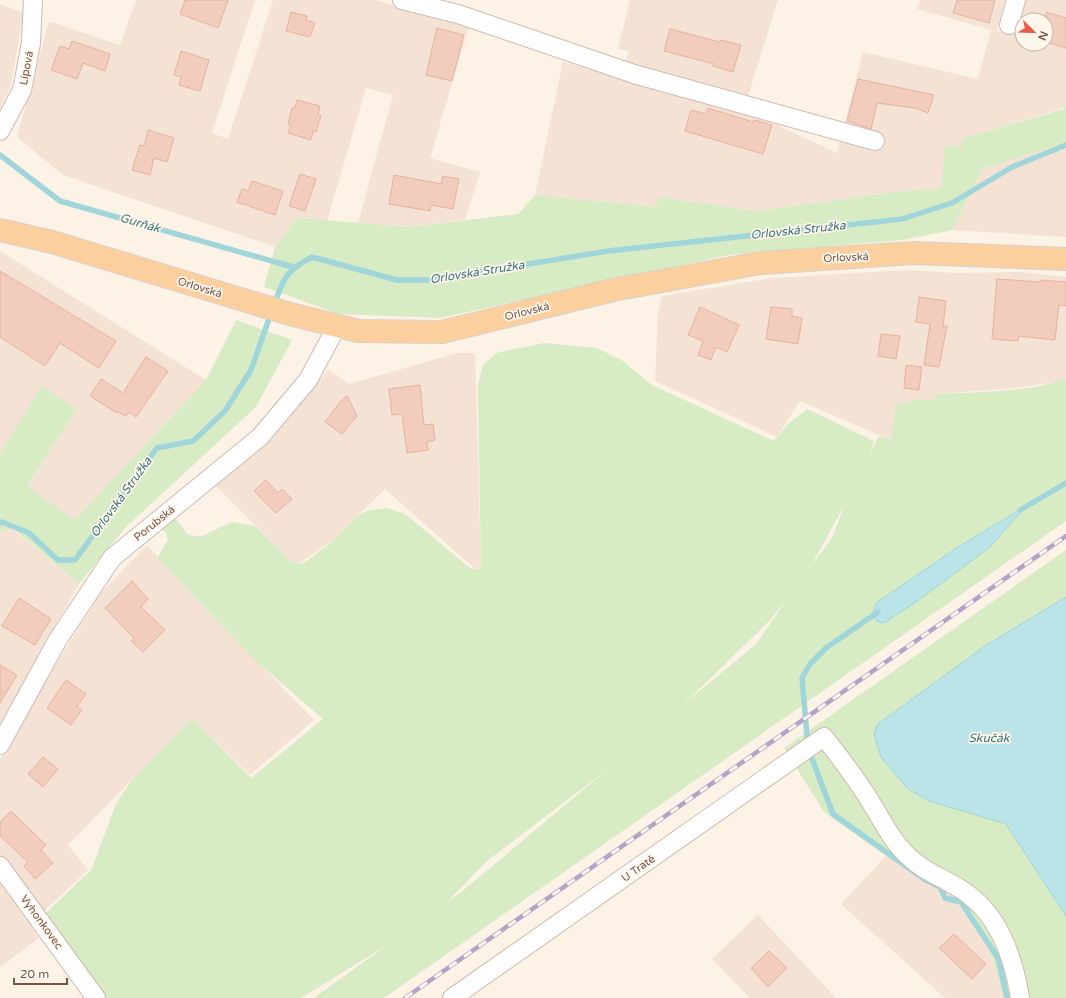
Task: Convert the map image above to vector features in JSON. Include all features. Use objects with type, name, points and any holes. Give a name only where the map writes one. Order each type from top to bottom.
[{"type":"main road","name":"Orlovská","points":[[0,230],[52,242],[290,314],[358,331],[442,332],[613,290],[760,263],[914,253],[1066,259]]},
{"type":"street","name":"Lípová","points":[[0,131],[22,90],[31,42],[33,0]]},
{"type":"street","points":[[402,0],[458,14],[634,74],[875,141]]},
{"type":"street","points":[[1009,25],[1016,0]]},
{"type":"street","name":"Porubská","points":[[0,745],[56,641],[112,558],[260,437],[308,380],[337,326]]},
{"type":"street","name":"U Tratě","points":[[452,998],[821,739],[867,796],[894,840],[908,856],[929,873],[969,894],[987,911],[999,928],[1010,954],[1020,998]]},
{"type":"street","name":"Vyhonkovec","points":[[0,866],[96,998]]},
{"type":"shaded area","points":[[136,0],[255,0],[212,133],[228,139],[273,0],[375,0],[469,26],[430,158],[480,172],[465,220],[410,227],[358,223],[393,95],[366,88],[327,221],[297,219],[275,247],[63,175],[17,137],[49,21],[120,45]]},
{"type":"shaded area","points":[[630,0],[778,0],[746,103],[624,65],[629,51],[618,49]]},
{"type":"shaded area","points":[[920,0],[1005,0],[997,31],[1011,34],[1014,24],[1014,52],[1054,52],[1054,12],[1017,12],[1021,0],[1066,0],[1066,99],[1064,108],[963,138],[961,147],[941,188],[902,191],[756,211],[658,197],[656,207],[535,195],[563,62],[766,120],[837,153],[863,52],[978,79],[991,30],[917,9]]},
{"type":"shaded area","points":[[0,4],[24,13],[10,88],[0,107]]},
{"type":"shaded area","points":[[1066,143],[1066,237],[953,230],[982,169]]},
{"type":"shaded area","points":[[0,251],[206,380],[75,520],[27,487],[77,409],[0,454]]},
{"type":"shaded area","points":[[905,270],[956,273],[1021,272],[1066,277],[1066,378],[1056,382],[1018,388],[936,394],[934,401],[920,399],[891,440],[800,401],[777,437],[655,381],[658,311],[662,296],[772,278]]},
{"type":"shaded area","points":[[457,353],[475,353],[481,569],[474,568],[385,489],[333,540],[298,564],[289,559],[215,485],[329,370],[349,384]]},
{"type":"shaded area","points":[[12,528],[79,584],[40,652],[42,654],[0,730],[0,532]]},
{"type":"shaded area","points":[[147,545],[157,556],[157,558],[314,720],[250,775],[192,718],[68,845],[88,870],[44,911],[0,856],[0,760],[24,715],[92,607],[89,605]]},
{"type":"shaded area","points":[[886,856],[960,901],[980,932],[994,961],[1004,998],[945,998],[841,904]]},
{"type":"shaded area","points":[[0,881],[39,938],[0,967]]},
{"type":"shaded area","points":[[758,915],[836,998],[750,998],[712,959]]},
{"type":"green space","points":[[1066,99],[1066,143],[982,169],[953,230],[902,240],[729,255],[440,318],[339,314],[264,287],[275,247],[297,218],[410,227],[518,214],[535,195],[656,207],[658,197],[756,211],[902,191],[941,188],[945,145],[961,147],[963,138],[1064,109]]},
{"type":"green space","points":[[236,320],[292,340],[256,407],[125,528],[79,584],[13,528],[0,532],[0,454],[42,386],[77,409],[27,486],[75,520],[206,380]]},
{"type":"green space","points":[[544,343],[597,348],[623,361],[652,385],[774,441],[790,422],[807,409],[874,441],[870,454],[879,436],[891,440],[896,405],[920,399],[934,401],[936,394],[1019,389],[1035,387],[1066,378],[1066,521],[384,998],[314,998],[387,945],[301,998],[105,998],[45,914],[91,870],[117,802],[131,781],[192,718],[251,778],[323,719],[257,662],[157,558],[168,540],[166,533],[160,527],[172,515],[188,534],[195,536],[202,536],[232,522],[255,526],[289,559],[298,564],[305,562],[328,545],[357,517],[366,511],[387,508],[405,514],[470,568],[481,569],[478,384],[483,365],[496,353]],"holes":[[[845,504],[832,538],[811,566]],[[1023,508],[990,547],[873,615],[876,603],[958,547]],[[788,598],[756,644],[684,704],[769,621]],[[608,769],[465,889],[445,904],[487,861]]]},
{"type":"green space","points":[[1066,550],[1066,597],[985,646],[878,724],[874,734],[985,817],[1006,824],[1066,916],[1066,998],[1004,998],[994,961],[980,932],[960,901],[886,856],[824,812],[784,748]]},
{"type":"water","points":[[1025,507],[990,547],[916,602],[884,623],[878,622],[873,615],[876,603],[958,547]]},
{"type":"water","name":"Skučák","points":[[1066,597],[1066,916],[1006,824],[929,801],[908,789],[881,757],[874,734],[878,724],[985,646]]},
{"type":"building","points":[[185,0],[228,0],[218,28],[180,14]]},
{"type":"building","points":[[957,0],[995,0],[989,23],[953,13]]},
{"type":"building","points":[[291,12],[307,16],[306,20],[315,23],[310,37],[286,31]]},
{"type":"building","points":[[1054,14],[1066,18],[1066,48],[1054,44]]},
{"type":"building","points":[[437,28],[464,35],[452,81],[426,75]]},
{"type":"building","points":[[670,29],[720,42],[721,40],[741,45],[733,72],[713,66],[714,64],[664,51]]},
{"type":"building","points":[[72,41],[110,54],[105,71],[83,63],[77,79],[51,70],[60,46],[69,49]]},
{"type":"building","points":[[181,51],[209,60],[200,91],[179,85],[181,77],[174,75]]},
{"type":"building","points":[[858,79],[934,95],[928,113],[915,108],[877,103],[871,129],[847,121]]},
{"type":"building","points":[[297,100],[320,106],[318,115],[321,116],[316,132],[313,131],[311,140],[288,133],[291,125],[288,124],[292,108],[295,108]]},
{"type":"building","points":[[708,108],[753,122],[754,120],[772,125],[763,154],[685,131],[691,110],[706,114]]},
{"type":"building","points":[[148,130],[174,138],[167,162],[154,158],[150,175],[132,170],[140,145],[144,146]]},
{"type":"building","points":[[300,174],[316,179],[305,211],[289,206]]},
{"type":"building","points":[[394,175],[441,184],[443,176],[459,179],[453,209],[431,205],[430,211],[389,204]]},
{"type":"building","points":[[252,181],[283,191],[275,215],[237,202],[242,189],[248,191]]},
{"type":"building","points":[[0,271],[116,341],[99,368],[60,343],[45,366],[0,337]]},
{"type":"building","points":[[997,279],[1066,282],[1066,306],[1059,305],[1055,340],[1019,336],[1018,341],[992,339]]},
{"type":"building","points":[[919,297],[946,301],[943,326],[947,326],[939,367],[924,365],[930,324],[916,322]]},
{"type":"building","points":[[700,307],[739,325],[727,352],[716,347],[711,360],[698,355],[703,341],[688,335]]},
{"type":"building","points":[[771,307],[792,309],[792,316],[802,318],[798,344],[766,339]]},
{"type":"building","points":[[881,334],[900,336],[896,359],[878,356]]},
{"type":"building","points":[[146,357],[168,371],[136,417],[129,412],[126,416],[118,412],[117,413],[90,396],[101,379],[123,393]]},
{"type":"building","points":[[906,365],[922,367],[919,390],[904,388]]},
{"type":"building","points":[[420,385],[424,425],[433,424],[435,440],[427,442],[428,450],[407,453],[402,414],[392,415],[389,389]]},
{"type":"building","points":[[347,396],[357,416],[342,434],[325,422],[340,402]]},
{"type":"building","points":[[266,480],[278,493],[282,489],[292,499],[276,513],[254,491]]},
{"type":"building","points":[[132,581],[148,599],[141,607],[165,630],[143,652],[131,641],[134,638],[105,608]]},
{"type":"building","points":[[19,598],[51,619],[35,645],[2,626]]},
{"type":"building","points":[[0,665],[17,675],[0,703]]},
{"type":"building","points":[[66,680],[86,694],[77,707],[82,710],[71,725],[47,708]]},
{"type":"building","points":[[43,757],[58,769],[43,787],[28,774]]},
{"type":"building","points":[[11,811],[46,845],[41,850],[53,863],[35,879],[24,866],[28,862],[0,836],[0,822]]},
{"type":"building","points":[[954,934],[986,964],[972,979],[939,948]]},
{"type":"building","points":[[769,951],[787,968],[768,987],[751,968]]},
{"type":"waterway","name":"Orlovská Stružka","points":[[274,305],[280,288],[287,276],[296,267],[312,257],[397,280],[431,280],[608,251],[902,219],[952,203],[1012,167],[1066,145]]},
{"type":"waterway","name":"Gurňák","points":[[0,155],[60,201],[293,267]]},
{"type":"waterway","name":"Orlovská Stružka","points":[[0,523],[2,522],[29,533],[58,560],[75,560],[157,448],[193,441],[225,411],[251,370],[271,313]]},
{"type":"waterway","points":[[1020,510],[1066,483]]},
{"type":"waterway","points":[[878,612],[826,648],[810,664],[802,678],[808,748],[833,814],[924,879],[940,887],[945,898],[961,902],[998,958],[1007,998]]},
{"type":"railway","points":[[405,998],[1066,536]]}]
